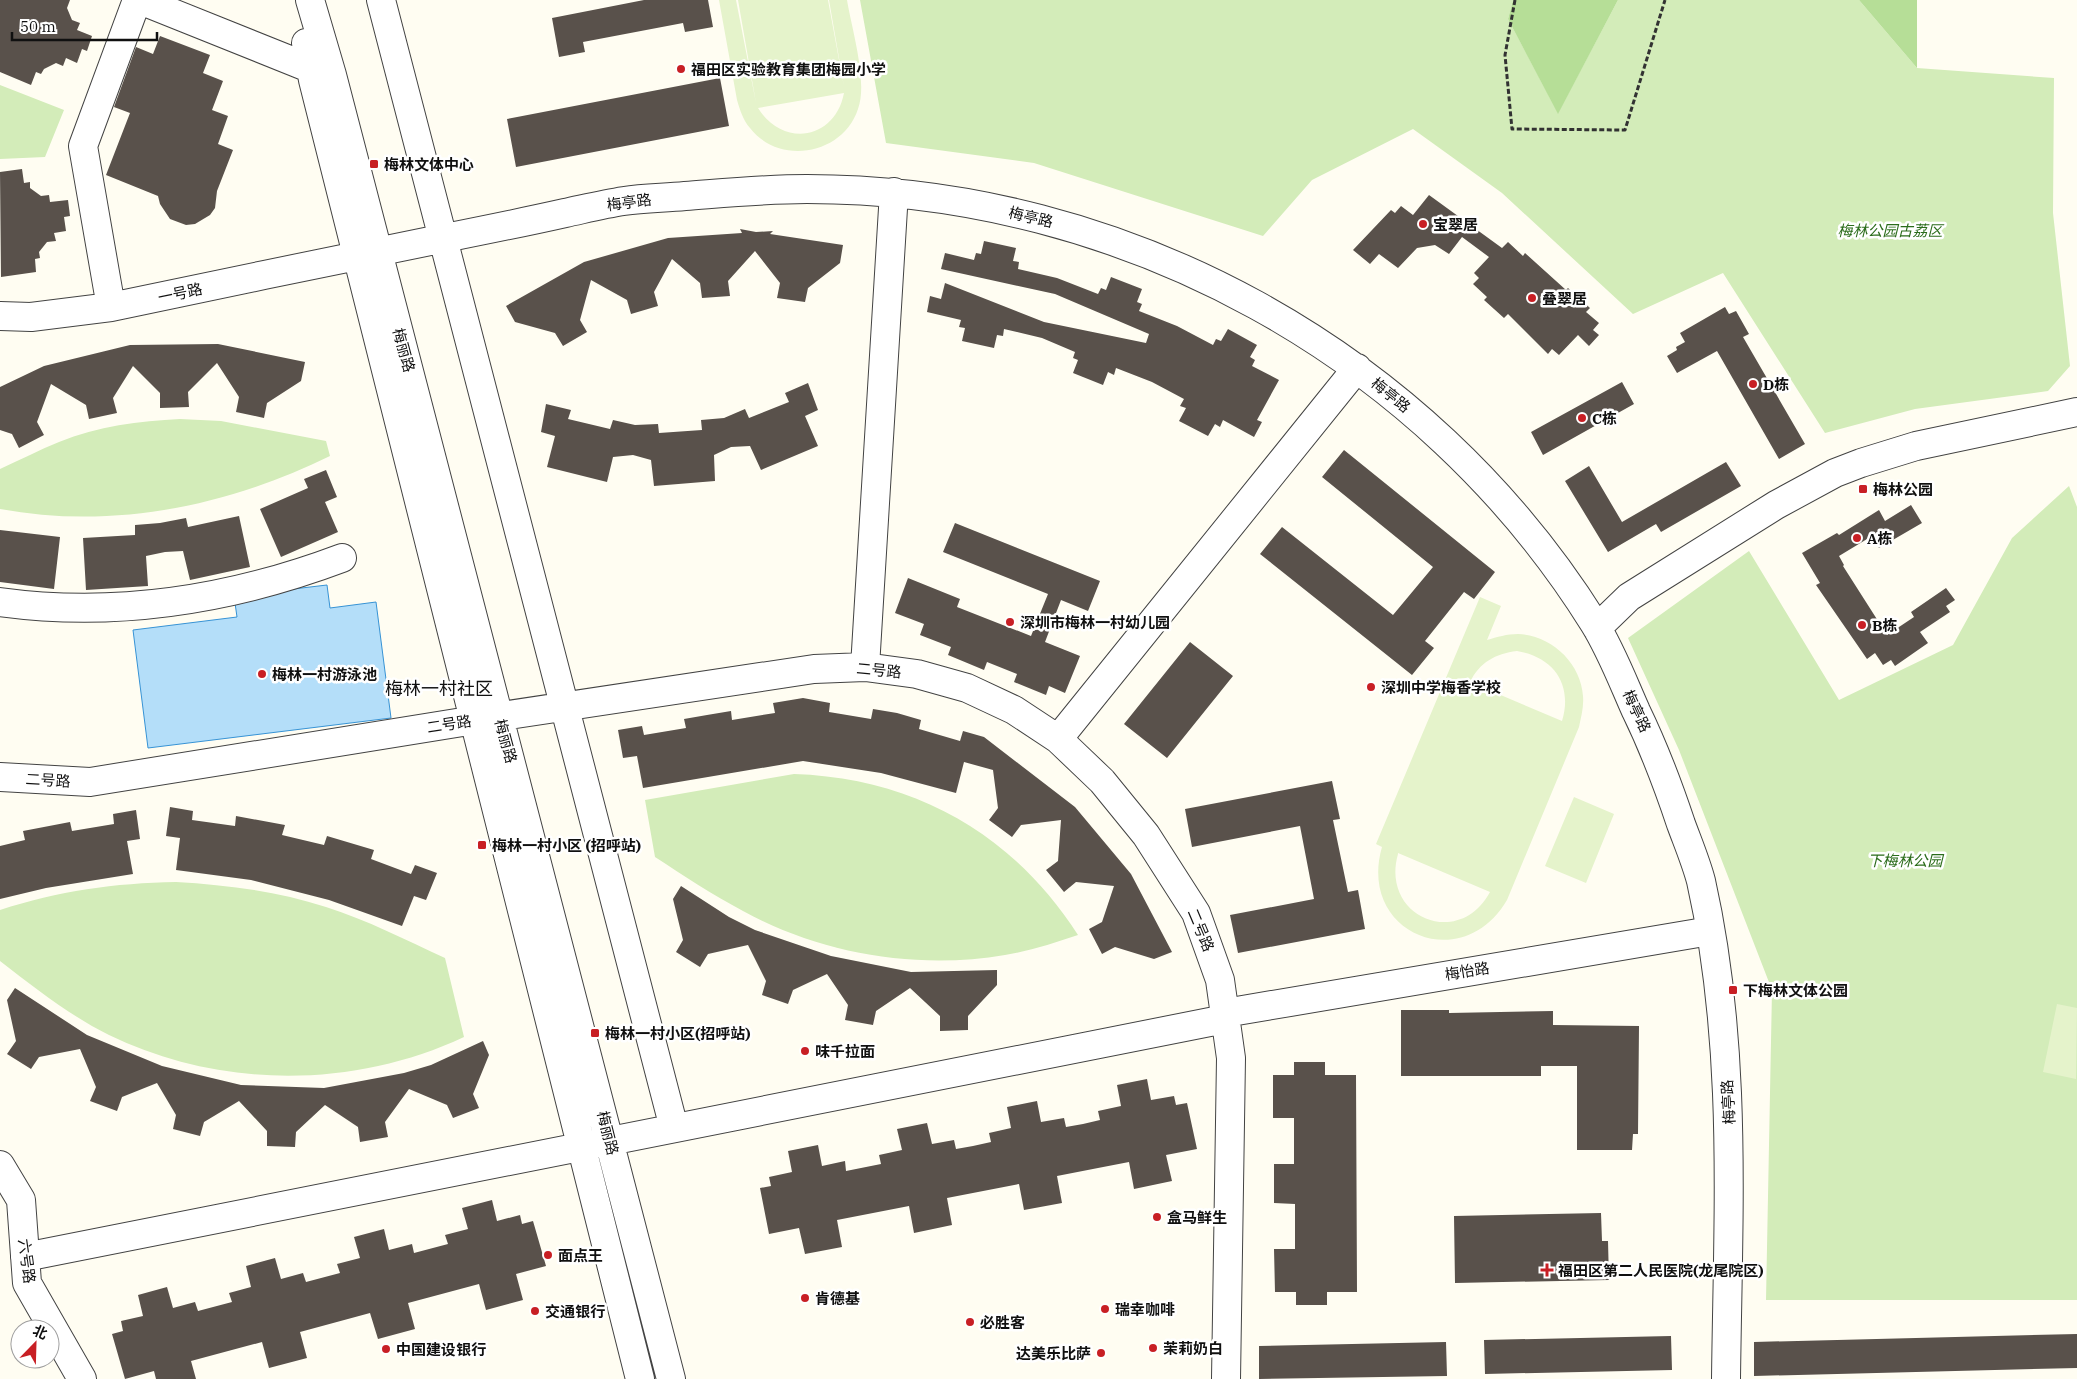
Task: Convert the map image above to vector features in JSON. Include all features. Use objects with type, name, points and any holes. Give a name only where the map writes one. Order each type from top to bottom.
[{"type":"street","points":[[111,307],[83,146],[139,0],[319,75]]},
{"type":"street","points":[[297,0],[319,75]]},
{"type":"street","points":[[310,0],[319,75]]},
{"type":"street","points":[[381,0],[674,1128]]},
{"type":"street","name":"梅丽路","points":[[319,75],[368,254],[487,718],[609,1141],[671,1379]]},
{"type":"street","name":"梅亭路","points":[[368,254],[624,201],[717,193],[806,189],[894,192],[995,208],[1058,223],[1138,249],[1214,282],[1288,322],[1357,368],[1413,412],[1471,467],[1513,513],[1552,562],[1597,628],[1657,755],[1700,876],[1721,995],[1729,1119],[1726,1379]]},
{"type":"street","points":[[865,668],[894,192]]},
{"type":"street","name":"一号路","points":[[0,316],[31,317],[111,307],[368,254]]},
{"type":"street","points":[[1058,739],[1357,368]]},
{"type":"street","points":[[1597,628],[1629,597],[1769,509],[1835,473],[1916,446],[2077,412]]},
{"type":"street","points":[[0,602],[56,607],[98,608],[181,601],[263,584],[342,558]]},
{"type":"street","name":"二号路","points":[[0,777],[90,782],[487,718],[814,669],[865,668],[916,674],[967,688],[1014,710],[1058,739],[1102,781],[1146,835],[1196,914],[1220,980],[1231,1058],[1226,1379]]},
{"type":"street","name":"梅丽路","points":[[487,718],[582,1146],[639,1376]]},
{"type":"street","name":"梅怡路","points":[[25,1257],[1225,1016],[1710,931]]},
{"type":"street","name":"六号路","points":[[0,1165],[21,1200],[27,1283],[82,1379]]},
{"type":"path","points":[[1515,0],[1505,55],[1512,129],[1625,130],[1665,0]]},
{"type":"green space","points":[[719,0],[736,0],[756,103],[738,0],[828,0],[844,87],[829,0],[847,0],[860,71],[861,98],[850,125],[839,137],[825,145],[809,150],[793,151],[777,148],[762,140],[750,128],[737,100]],"holes":[[[844,93],[839,109],[830,121],[819,129],[807,133],[794,133],[781,129],[769,121],[758,108]]]},
{"type":"green space","name":"梅林公园古荔区","points":[[860,0],[1513,0],[1508,19],[1558,113],[1618,0],[1859,0],[1917,68],[2054,78],[2053,213],[2070,366],[2048,391],[1915,409],[1825,433],[1723,273],[1633,314],[1502,193],[1413,129],[1312,180],[1263,236],[1034,163],[886,143]]},
{"type":"green space","points":[[1513,0],[1618,0],[1558,114],[1508,19]]},
{"type":"green space","points":[[1859,0],[1917,0],[1917,68]]},
{"type":"green space","points":[[0,85],[64,110],[45,157],[0,159]]},
{"type":"green space","points":[[180,419],[221,421],[326,441],[330,456],[251,488],[211,500],[169,509],[127,515],[85,517],[42,515],[0,509],[0,469],[74,436],[134,423]]},
{"type":"green space","name":"下梅林公园","points":[[2069,486],[2077,507],[2077,1300],[1766,1300],[1772,990],[1679,750],[1628,638],[1749,551],[1839,700],[1953,645],[2012,538]]},
{"type":"green space","points":[[1480,597],[1501,606],[1487,640],[1518,634],[1542,639],[1553,645],[1570,662],[1577,673],[1581,684],[1583,700],[1579,727],[1507,900],[1488,923],[1465,936],[1441,940],[1418,935],[1399,922],[1385,902],[1378,877],[1382,847],[1376,844]],"holes":[[[1517,651],[1541,659],[1558,675],[1565,696],[1562,721],[1470,682],[1478,669],[1489,660],[1502,654]],[[1398,853],[1490,892],[1476,910],[1460,919],[1443,922],[1426,918],[1411,909],[1400,895],[1396,876]]]},
{"type":"green space","points":[[794,774],[838,778],[880,787],[920,800],[957,818],[991,841],[1023,868],[1052,899],[1078,935],[1024,951],[972,959],[938,961],[870,955],[837,948],[773,926],[743,911],[655,857],[645,800]]},
{"type":"green space","points":[[1574,797],[1614,814],[1586,883],[1545,866]]},
{"type":"green space","points":[[176,882],[252,890],[308,901],[356,918],[445,958],[464,1037],[421,1054],[377,1066],[332,1073],[286,1076],[241,1073],[196,1065],[152,1053],[109,1035],[66,1010],[0,961],[0,910],[22,903],[87,889],[131,884]]},
{"type":"green space","points":[[2057,1004],[2077,1008],[2076,1079],[2043,1072]]},
{"type":"water","name":"梅林一村游泳池","points":[[327,585],[330,608],[376,602],[391,718],[148,748],[133,630],[237,617],[234,596]]},
{"type":"building","points":[[0,0],[70,0],[67,8],[72,20],[80,23],[77,30],[92,36],[87,51],[82,49],[77,63],[66,58],[63,66],[56,63],[44,69],[41,74],[36,72],[31,85],[0,72]]},
{"type":"building","points":[[644,0],[708,0],[713,27],[685,32],[683,23],[583,42],[585,52],[559,57],[552,18]]},
{"type":"building","points":[[160,36],[210,55],[203,73],[223,81],[212,110],[228,116],[218,144],[233,150],[217,191],[215,208],[210,215],[195,224],[186,225],[170,219],[160,204],[158,196],[106,175],[130,113],[114,107],[136,47],[153,54]]},
{"type":"building","points":[[720,78],[729,126],[516,167],[507,119]]},
{"type":"building","points":[[22,169],[24,183],[30,182],[30,188],[41,196],[49,195],[50,202],[68,200],[70,216],[64,217],[66,231],[54,233],[56,241],[47,242],[39,252],[40,258],[35,259],[36,272],[1,277],[0,172]]},
{"type":"building","points":[[1429,195],[1502,248],[1508,242],[1523,256],[1525,253],[1566,290],[1568,288],[1590,308],[1586,312],[1599,323],[1593,330],[1599,335],[1589,346],[1578,335],[1559,355],[1552,349],[1548,354],[1508,314],[1504,318],[1484,300],[1487,297],[1473,284],[1479,278],[1474,273],[1489,257],[1462,237],[1449,254],[1435,245],[1417,248],[1398,268],[1379,254],[1370,264],[1353,250],[1391,210],[1395,213],[1401,206],[1413,215]]},
{"type":"building","points":[[740,229],[756,232],[773,231],[770,234],[843,245],[840,263],[808,288],[805,302],[777,298],[780,283],[755,251],[728,281],[730,296],[702,298],[700,283],[672,259],[654,292],[658,306],[631,314],[627,300],[591,280],[580,320],[587,332],[563,346],[555,333],[515,322],[506,306],[584,262],[668,238],[742,233]]},
{"type":"building","points":[[984,241],[1016,248],[1013,261],[1019,262],[1018,269],[1057,278],[1098,294],[1101,288],[1106,290],[1111,277],[1142,289],[1137,302],[1142,304],[1139,311],[1177,326],[1213,345],[1216,339],[1221,341],[1228,329],[1257,345],[1250,357],[1255,360],[1252,366],[1279,380],[1257,420],[1262,422],[1254,437],[1223,420],[1220,427],[1215,424],[1208,436],[1179,421],[1186,408],[1180,406],[1184,399],[1152,382],[1116,368],[1114,375],[1108,372],[1103,385],[1073,373],[1078,360],[1073,358],[1075,352],[1042,338],[1004,329],[1003,336],[997,335],[994,348],[962,341],[965,328],[959,327],[961,320],[927,312],[930,296],[941,299],[945,283],[1044,322],[1146,343],[1149,334],[1055,294],[941,269],[945,253],[974,260],[976,253],[981,254]]},
{"type":"building","name":"D栋","points":[[1725,307],[1729,314],[1736,311],[1749,334],[1743,337],[1805,444],[1779,459],[1717,351],[1677,373],[1667,356],[1677,350],[1676,347],[1685,342],[1680,333]]},
{"type":"building","points":[[218,344],[305,362],[301,381],[267,403],[264,418],[236,412],[239,397],[217,363],[188,392],[189,407],[160,408],[160,393],[133,366],[113,398],[117,413],[89,419],[86,405],[51,384],[37,422],[44,435],[19,448],[12,434],[0,430],[0,387],[44,366],[130,345]]},
{"type":"building","name":"C栋","points":[[1622,382],[1634,404],[1543,455],[1531,432]]},
{"type":"building","points":[[808,383],[818,410],[805,416],[818,446],[761,470],[750,446],[731,447],[714,455],[715,481],[654,486],[651,460],[633,455],[613,457],[607,482],[547,467],[555,436],[541,432],[546,404],[571,410],[568,419],[610,429],[613,420],[635,425],[658,424],[659,433],[702,430],[701,420],[724,418],[745,409],[749,418],[789,402],[785,393]]},
{"type":"building","points":[[1344,450],[1495,572],[1474,599],[1464,592],[1425,641],[1434,648],[1412,675],[1260,554],[1282,527],[1393,615],[1433,567],[1322,477]]},
{"type":"building","points":[[1726,462],[1741,486],[1661,532],[1656,524],[1608,552],[1565,481],[1589,466],[1622,522]]},
{"type":"building","points":[[326,470],[337,497],[325,502],[338,532],[281,557],[260,509],[308,488],[304,479]]},
{"type":"building","points":[[1911,505],[1922,523],[1879,548],[1872,536],[1839,556],[1843,566],[1887,635],[1914,617],[1911,612],[1946,588],[1955,600],[1946,606],[1950,612],[1920,632],[1928,643],[1895,666],[1891,660],[1883,665],[1875,653],[1867,659],[1816,585],[1820,583],[1802,553],[1837,533],[1839,535],[1879,510],[1885,521]]},
{"type":"building","points":[[239,516],[250,567],[190,580],[183,551],[165,552],[146,556],[148,586],[86,590],[83,538],[135,535],[135,525],[186,518],[188,527]]},
{"type":"building","points":[[955,523],[1100,581],[1088,611],[1061,600],[1045,642],[1080,656],[1065,693],[1049,686],[1046,695],[1014,682],[1017,674],[987,662],[984,670],[948,655],[951,647],[920,635],[924,624],[895,613],[908,578],[960,599],[957,607],[1031,636],[1048,594],[943,552]]},
{"type":"building","points":[[0,530],[60,537],[54,589],[0,582]]},
{"type":"building","points":[[1190,642],[1233,676],[1167,758],[1124,724]]},
{"type":"building","points":[[803,698],[830,703],[829,712],[871,719],[873,709],[897,713],[921,720],[919,729],[960,741],[963,731],[984,737],[1075,807],[1131,874],[1172,952],[1154,959],[1115,947],[1102,954],[1089,929],[1102,922],[1114,886],[1076,882],[1064,892],[1046,870],[1058,861],[1061,820],[1021,825],[1012,837],[989,820],[998,808],[993,770],[964,762],[956,793],[881,773],[803,761],[643,788],[637,756],[623,758],[618,730],[642,726],[644,735],[686,728],[684,719],[707,715],[731,711],[732,720],[775,713],[773,703]]},
{"type":"building","points":[[1332,781],[1340,819],[1333,820],[1348,892],[1358,890],[1365,929],[1238,953],[1230,915],[1314,899],[1300,826],[1192,847],[1185,809]]},
{"type":"building","points":[[170,807],[193,811],[192,820],[235,826],[236,816],[285,825],[282,835],[324,845],[327,836],[374,850],[371,859],[411,874],[415,865],[437,873],[426,900],[414,896],[402,926],[329,900],[251,880],[176,870],[180,838],[166,836]]},
{"type":"building","points":[[136,810],[140,839],[127,841],[133,874],[46,888],[0,899],[0,846],[25,840],[23,831],[70,822],[72,831],[114,824],[113,814]]},
{"type":"building","points":[[681,886],[729,917],[755,930],[831,956],[911,972],[997,970],[997,985],[968,1016],[968,1030],[940,1031],[940,1016],[910,988],[876,1011],[873,1025],[845,1020],[848,1005],[827,974],[793,990],[788,1004],[762,995],[766,981],[748,945],[708,954],[700,967],[676,952],[683,940],[673,899]]},
{"type":"building","points":[[15,988],[87,1035],[162,1066],[241,1085],[324,1088],[404,1073],[431,1065],[483,1041],[489,1055],[473,1094],[479,1108],[453,1118],[447,1105],[409,1089],[385,1122],[388,1137],[360,1142],[358,1127],[325,1105],[296,1132],[295,1147],[267,1146],[267,1131],[239,1101],[204,1122],[200,1136],[173,1129],[176,1115],[157,1083],[122,1097],[117,1111],[90,1101],[96,1087],[80,1049],[39,1057],[31,1069],[7,1054],[16,1041],[7,1000]]},
{"type":"building","points":[[1401,1010],[1449,1010],[1449,1013],[1553,1011],[1553,1025],[1639,1026],[1638,1134],[1633,1134],[1632,1150],[1577,1150],[1577,1066],[1541,1066],[1541,1076],[1401,1076]]},
{"type":"building","points":[[1294,1062],[1325,1062],[1325,1075],[1356,1075],[1357,1292],[1327,1292],[1327,1305],[1296,1305],[1296,1292],[1275,1292],[1274,1249],[1295,1249],[1295,1204],[1274,1203],[1274,1164],[1294,1164],[1294,1118],[1273,1118],[1273,1075],[1294,1075]]},
{"type":"building","points":[[1147,1079],[1151,1100],[1174,1096],[1176,1105],[1187,1103],[1197,1149],[1166,1155],[1172,1181],[1134,1189],[1129,1162],[1057,1176],[1062,1203],[1024,1210],[1019,1184],[947,1198],[952,1225],[914,1233],[909,1206],[837,1220],[842,1247],[805,1254],[799,1228],[769,1234],[760,1188],[771,1186],[769,1177],[792,1172],[788,1151],[818,1145],[822,1166],[845,1161],[846,1171],[881,1164],[879,1155],[902,1150],[897,1129],[927,1123],[932,1144],[954,1140],[956,1149],[973,1146],[991,1142],[989,1133],[1011,1128],[1007,1107],[1037,1101],[1041,1122],[1064,1118],[1066,1127],[1083,1124],[1100,1120],[1098,1111],[1121,1106],[1117,1085]]},
{"type":"building","points":[[492,1200],[497,1221],[520,1215],[522,1224],[533,1221],[546,1266],[516,1274],[523,1300],[486,1310],[479,1284],[408,1303],[415,1329],[378,1339],[370,1313],[300,1332],[307,1358],[269,1368],[262,1342],[191,1361],[196,1379],[156,1379],[154,1371],[125,1379],[112,1334],[123,1331],[121,1321],[143,1316],[138,1295],[167,1287],[173,1308],[195,1302],[198,1311],[232,1302],[229,1293],[251,1287],[246,1266],[275,1258],[281,1279],[303,1273],[306,1282],[340,1273],[337,1264],[360,1258],[354,1237],[384,1229],[389,1250],[412,1244],[414,1253],[448,1244],[445,1235],[468,1229],[462,1208]]},
{"type":"building","name":"福田区第二人民医院(龙尾院区)","points":[[1601,1213],[1602,1241],[1608,1241],[1609,1280],[1455,1283],[1454,1216]]},
{"type":"building","points":[[2077,1334],[2077,1368],[1754,1376],[1754,1342]]},
{"type":"building","points":[[1671,1336],[1672,1370],[1485,1374],[1484,1340]]},
{"type":"building","points":[[1446,1342],[1447,1376],[1259,1379],[1259,1346]]},
{"type":"place","name":"福田区实验教育集团梅园小学","points":[[681,69]]},
{"type":"place","name":"梅林文体中心","points":[[374,164]]},
{"type":"place","name":"宝翠居","points":[[1423,224]]},
{"type":"place","name":"叠翠居","points":[[1532,298]]},
{"type":"place","name":"D栋","points":[[1753,384]]},
{"type":"place","name":"C栋","points":[[1582,418]]},
{"type":"place","name":"梅林公园","points":[[1863,489]]},
{"type":"place","name":"A栋","points":[[1857,538]]},
{"type":"place","name":"深圳市梅林一村幼儿园","points":[[1010,622]]},
{"type":"place","name":"B栋","points":[[1862,625]]},
{"type":"place","name":"梅林一村游泳池","points":[[262,674]]},
{"type":"place","name":"深圳中学梅香学校","points":[[1371,687]]},
{"type":"place","name":"梅林一村小区 (招呼站)","points":[[482,845]]},
{"type":"place","name":"下梅林文体公园","points":[[1733,990]]},
{"type":"place","name":"梅林一村小区(招呼站)","points":[[595,1033]]},
{"type":"place","name":"味千拉面","points":[[805,1051]]},
{"type":"place","name":"盒马鲜生","points":[[1157,1217]]},
{"type":"place","name":"面点王","points":[[548,1255]]},
{"type":"place","name":"福田区第二人民医院(龙尾院区)","points":[[1547,1270]]},
{"type":"place","name":"肯德基","points":[[805,1298]]},
{"type":"place","name":"瑞幸咖啡","points":[[1105,1309]]},
{"type":"place","name":"交通银行","points":[[535,1311]]},
{"type":"place","name":"必胜客","points":[[970,1322]]},
{"type":"place","name":"茉莉奶白","points":[[1153,1348]]},
{"type":"place","name":"中国建设银行","points":[[386,1349]]},
{"type":"place","name":"达美乐比萨","points":[[1101,1353]]},
{"type":"district","name":"梅林一村社区","points":[[439,688]]}]
